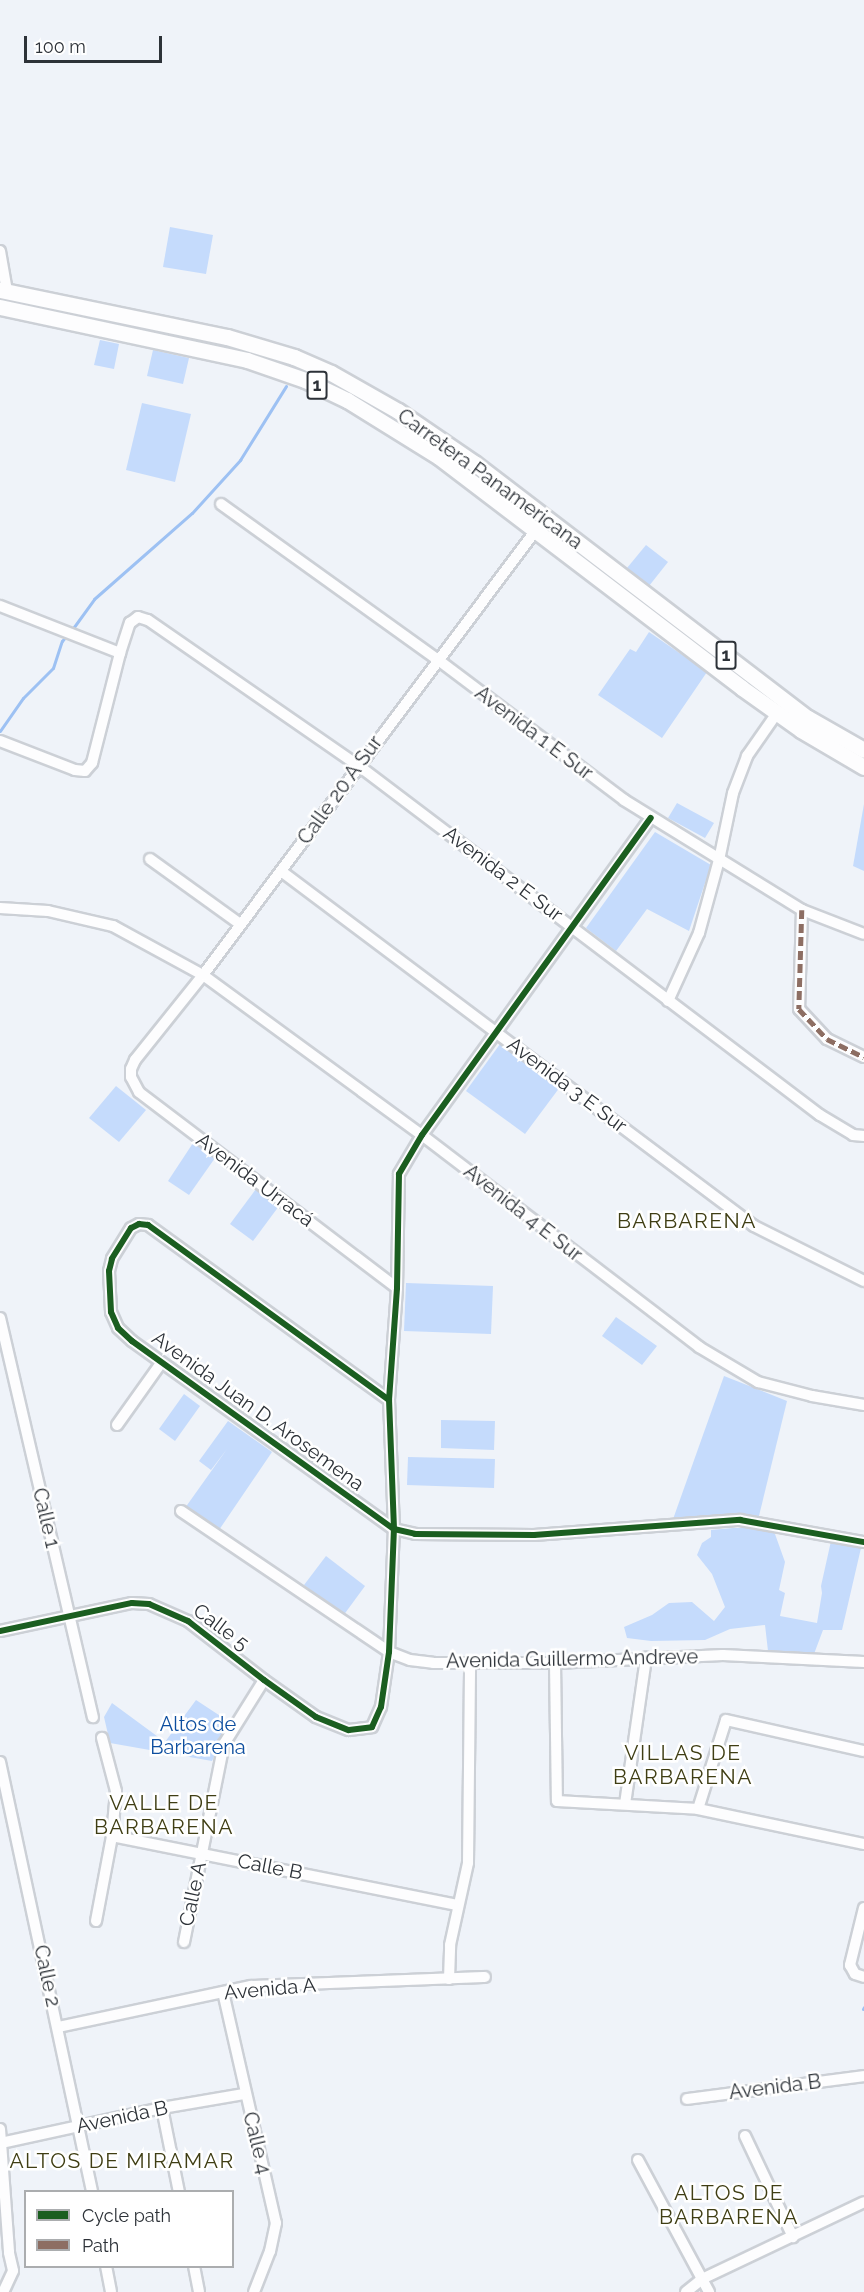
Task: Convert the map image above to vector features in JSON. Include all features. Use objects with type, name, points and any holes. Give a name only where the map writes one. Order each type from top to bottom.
[{"type":"highway","name":"Carretera Panamericana","points":[[3,291],[227,337],[294,357],[331,373],[398,411],[474,463],[808,718],[864,750]]},
{"type":"highway","name":"Carretera Panamericana","points":[[0,307],[216,352],[305,380],[347,400],[429,451],[777,713],[864,767]]},
{"type":"street","points":[[0,251],[3,291]]},
{"type":"street","name":"Avenida 1 E Sur","points":[[221,504],[437,659],[624,800],[802,910],[864,934]]},
{"type":"street","name":"Calle 20 A Sur","points":[[134,1061],[203,975],[437,659],[545,518]]},
{"type":"street","points":[[0,606],[120,653],[92,764],[85,771],[75,770],[0,741]]},
{"type":"street","name":"Avenida 2 E Sur","points":[[120,653],[130,623],[138,617],[148,620],[359,766],[820,1115],[853,1135],[864,1136]]},
{"type":"street","points":[[668,1001],[699,933],[733,793],[747,756],[777,713]]},
{"type":"street","points":[[389,1652],[394,1529],[389,1400],[397,1288],[399,1174],[422,1135],[651,818]]},
{"type":"street","points":[[150,859],[240,924]]},
{"type":"street","name":"Avenida 3 E Sur","points":[[281,871],[754,1226],[864,1281]]},
{"type":"street","name":"Avenida 4 E Sur","points":[[0,908],[48,911],[113,926],[203,975],[422,1135],[699,1347],[758,1382],[864,1406]]},
{"type":"street","points":[[802,910],[799,1009],[827,1039],[864,1057]]},
{"type":"street","name":"Avenida Urracá","points":[[134,1061],[131,1077],[139,1092],[397,1288]]},
{"type":"street","name":"Avenida Juan D. Arosemena","points":[[389,1400],[152,1228],[139,1224],[131,1228],[112,1258],[109,1271],[111,1312],[118,1328],[161,1363],[394,1529]]},
{"type":"street","name":"Calle 1","points":[[0,1318],[93,1717]]},
{"type":"street","points":[[117,1425],[161,1363]]},
{"type":"street","name":"Avenida Guillermo Andreve","points":[[181,1510],[389,1652],[410,1660],[470,1664],[555,1664],[723,1655],[864,1662]]},
{"type":"street","points":[[394,1529],[415,1534],[534,1535],[740,1520],[864,1542]]},
{"type":"street","name":"Calle 5","points":[[0,1631],[132,1603],[149,1604],[188,1620],[264,1680],[316,1717],[349,1730],[372,1727],[381,1707],[389,1652]]},
{"type":"street","points":[[625,1803],[646,1658]]},
{"type":"street","points":[[449,1979],[450,1945],[468,1863],[470,1664]]},
{"type":"street","points":[[555,1664],[557,1801],[625,1803],[698,1809],[864,1844]]},
{"type":"street","name":"Calle A","points":[[184,1942],[224,1744],[264,1680]]},
{"type":"street","points":[[698,1809],[726,1720],[864,1751]]},
{"type":"street","points":[[96,1921],[112,1836],[116,1791],[102,1738]]},
{"type":"street","name":"Calle 2","points":[[0,1762],[92,2190]]},
{"type":"street","name":"Calle B","points":[[112,1836],[457,1905]]},
{"type":"street","points":[[864,1908],[850,1965],[855,1974],[864,1977]]},
{"type":"street","name":"Avenida A","points":[[58,2027],[251,1986],[485,1977]]},
{"type":"street","name":"Calle 4","points":[[223,1992],[244,2094],[276,2223],[270,2251],[254,2292]]},
{"type":"street","name":"Avenida B","points":[[687,2099],[864,2076]]},
{"type":"street","name":"Avenida B","points":[[1,2143],[162,2108],[244,2094]]},
{"type":"street","points":[[162,2108],[179,2190]]},
{"type":"street","points":[[0,2128],[9,2253],[13,2271],[3,2292]]},
{"type":"street","points":[[745,2136],[793,2237]]},
{"type":"street","points":[[638,2160],[709,2292]]},
{"type":"street","points":[[686,2292],[702,2278],[864,2202]]},
{"type":"street","points":[[106,2268],[111,2292]]},
{"type":"street","points":[[194,2268],[199,2292]]},
{"type":"green space","points":[[170,227],[213,235],[206,274],[163,267]]},
{"type":"green space","points":[[100,340],[119,344],[114,369],[94,365]]},
{"type":"green space","points":[[153,350],[189,358],[183,384],[147,376]]},
{"type":"green space","points":[[142,403],[191,414],[175,482],[126,470]]},
{"type":"green space","points":[[646,545],[668,562],[649,586],[627,568]]},
{"type":"green space","points":[[649,632],[707,672],[662,738],[598,695],[630,649],[636,652]]},
{"type":"green space","points":[[677,803],[714,823],[705,838],[668,818]]},
{"type":"green space","points":[[864,804],[864,871],[853,866]]},
{"type":"green space","points":[[655,832],[711,865],[689,931],[647,909],[616,951],[586,928]]},
{"type":"green space","points":[[500,1044],[560,1087],[525,1134],[466,1091]]},
{"type":"green space","points":[[116,1086],[146,1110],[119,1142],[89,1118]]},
{"type":"green space","points":[[193,1143],[215,1158],[189,1195],[168,1181]]},
{"type":"green space","points":[[256,1189],[279,1206],[253,1241],[230,1224]]},
{"type":"green space","points":[[406,1283],[493,1286],[491,1334],[404,1331]]},
{"type":"green space","points":[[616,1317],[657,1346],[642,1365],[602,1336]]},
{"type":"green space","points":[[724,1376],[787,1401],[758,1520],[672,1522]]},
{"type":"green space","points":[[184,1394],[200,1406],[175,1441],[159,1429]]},
{"type":"green space","points":[[441,1420],[495,1421],[494,1450],[441,1448]]},
{"type":"green space","points":[[228,1421],[272,1452],[219,1530],[185,1508],[227,1449],[211,1470],[199,1461]]},
{"type":"green space","points":[[408,1457],[495,1459],[494,1488],[407,1485]]},
{"type":"green space","points":[[769,1528],[775,1534],[785,1562],[779,1590],[785,1593],[780,1616],[817,1623],[821,1586],[831,1541],[861,1548],[842,1630],[823,1630],[814,1654],[768,1651],[765,1625],[730,1629],[705,1640],[651,1641],[627,1638],[624,1627],[652,1615],[669,1603],[692,1602],[714,1621],[725,1607],[712,1574],[697,1555],[702,1543],[711,1537],[711,1530]]},
{"type":"green space","points":[[326,1556],[365,1586],[343,1616],[304,1585]]},
{"type":"green space","name":"Altos de Barbarena","points":[[196,1700],[231,1723],[212,1761],[110,1743],[104,1717],[112,1703],[165,1742]]},
{"type":"waterway","points":[[71,631],[94,599],[192,513],[240,460],[286,386]]},
{"type":"waterway","points":[[0,731],[23,698],[53,668],[62,641],[66,636]]},
{"type":"marked path","points":[[802,910],[799,1009],[827,1039],[864,1057]]},
{"type":"cycle path","points":[[0,1631],[132,1603],[149,1604],[188,1621],[316,1717],[349,1730],[372,1727],[381,1707],[389,1652],[394,1529],[389,1400],[397,1288],[399,1174],[422,1135],[651,818]]},
{"type":"cycle path","points":[[389,1400],[148,1225],[139,1224],[131,1228],[112,1259],[109,1271],[111,1312],[118,1328],[132,1341],[394,1529],[415,1534],[534,1535],[740,1520],[864,1542]]},
{"type":"district","name":"BARBARENA","points":[[687,1221]]},
{"type":"district","name":"VILLAS DE BARBARENA","points":[[683,1765]]},
{"type":"district","name":"VALLE DE BARBARENA","points":[[164,1815]]},
{"type":"district","name":"ALTOS DE MIRAMAR","points":[[122,2161]]},
{"type":"district","name":"ALTOS DE BARBARENA","points":[[729,2205]]}]
